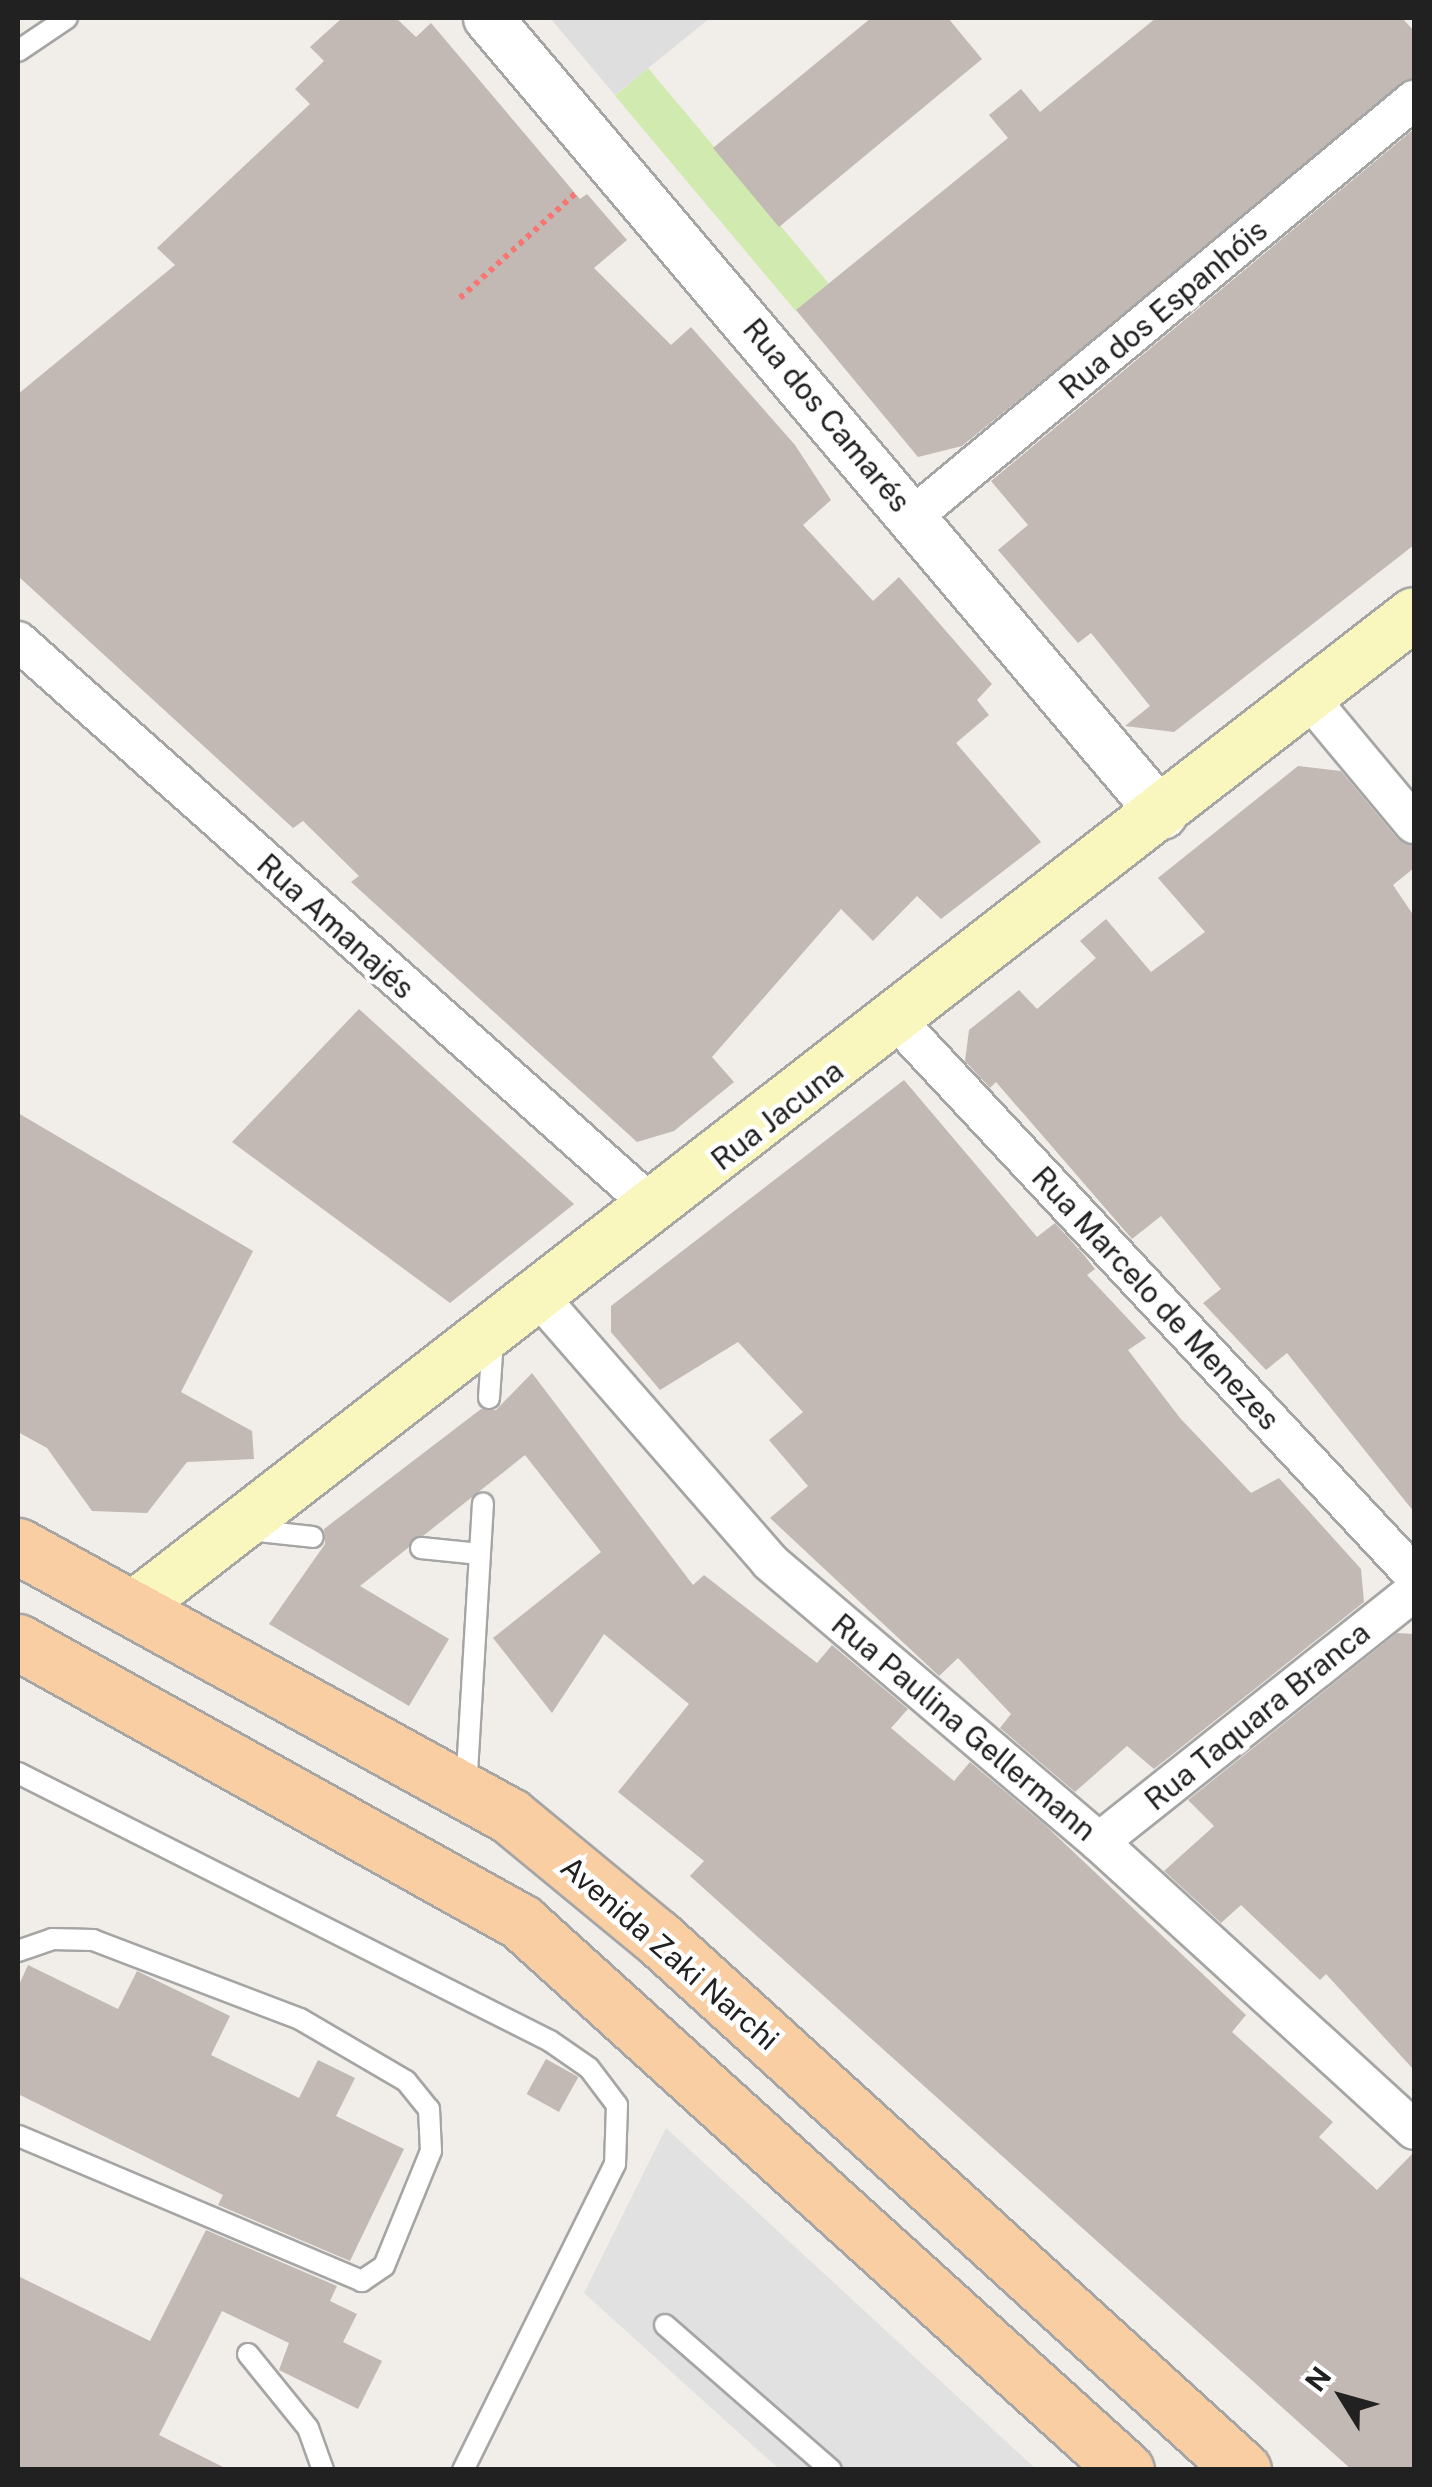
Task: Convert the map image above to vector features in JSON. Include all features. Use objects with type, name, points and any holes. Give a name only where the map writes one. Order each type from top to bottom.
[{"type":"main road","name":"Rua Jacuna","points":[[133,1608],[656,1209],[1163,815],[1414,614]]},
{"type":"main road","name":"Avenida Zaki Narchi","points":[[18,1546],[510,1816],[657,1936],[1243,2470]]},
{"type":"main road","points":[[18,1640],[76,1639],[133,1608]]},
{"type":"main road","points":[[18,1640],[520,1922],[1108,2463]]},
{"type":"street","name":"Rua dos Camarés","points":[[488,18],[1163,815]]},
{"type":"street","name":"Rua dos Espanhóis","points":[[912,516],[1414,100]]},
{"type":"street","name":"Rua Amanajés","points":[[18,641],[656,1209]]},
{"type":"street","points":[[1309,698],[1414,824]]},
{"type":"street","name":"Rua Marcelo de Menezes","points":[[897,1021],[1414,1575]]},
{"type":"street","name":"Rua Paulina Gellermann","points":[[540,1298],[770,1562],[1100,1842],[1414,2130]]},
{"type":"street","name":"Rua Taquara Branca","points":[[1100,1842],[1414,1591]]},
{"type":"lane","points":[[18,51],[67,18]]},
{"type":"lane","points":[[489,1398],[493,1334]]},
{"type":"lane","points":[[466,1791],[483,1504]]},
{"type":"lane","points":[[237,1529],[313,1537]]},
{"type":"lane","points":[[421,1548],[480,1554]]},
{"type":"lane","points":[[18,1772],[550,2041],[589,2068],[617,2105],[615,2164],[463,2470]]},
{"type":"lane","points":[[18,1952],[52,1939],[93,1940],[300,2019],[406,2081],[429,2109],[432,2151],[384,2266],[362,2281],[18,2136]]},
{"type":"lane","points":[[665,2325],[830,2470]]},
{"type":"lane","points":[[248,2354],[308,2428],[323,2470]]},
{"type":"path","points":[[460,298],[611,162]]},
{"type":"shaded area","points":[[550,18],[710,18],[615,95]]},
{"type":"shaded area","points":[[666,2128],[1036,2469],[779,2469],[584,2293]]},
{"type":"green space","points":[[648,68],[829,283],[796,311],[615,96]]},
{"type":"building","points":[[342,18],[396,18],[416,37],[431,23],[580,199],[587,194],[627,240],[594,268],[671,345],[691,327],[795,445],[831,500],[803,525],[873,601],[899,577],[992,684],[977,700],[989,715],[956,743],[1041,842],[941,919],[917,896],[873,941],[841,909],[712,1057],[734,1082],[674,1131],[637,1142],[351,882],[359,876],[303,821],[293,828],[18,576],[18,394],[175,265],[157,248],[310,104],[295,89],[324,61],[310,47]]},
{"type":"building","points":[[871,18],[948,18],[982,59],[779,227],[713,148]]},
{"type":"building","points":[[1156,18],[1402,18],[1414,31],[1414,78],[962,446],[918,457],[796,310],[1008,138],[989,115],[1021,89],[1040,112]]},
{"type":"building","points":[[1414,129],[1414,545],[1174,732],[1125,726],[1150,706],[1091,633],[1078,643],[998,550],[1028,525],[991,481]]},
{"type":"building","points":[[1298,766],[1341,771],[1397,838],[1414,846],[1414,868],[1393,885],[1414,916],[1414,1512],[1287,1353],[1266,1370],[1203,1303],[1221,1289],[1161,1216],[1132,1239],[996,1082],[990,1088],[965,1061],[969,1030],[1019,990],[1037,1009],[1096,958],[1080,941],[1106,919],[1151,972],[1205,932],[1158,878]]},
{"type":"building","points":[[359,1009],[574,1204],[450,1303],[232,1142]]},
{"type":"building","points":[[904,1080],[1037,1237],[1055,1223],[1084,1255],[1095,1269],[1087,1275],[1146,1338],[1128,1350],[1180,1418],[1251,1493],[1279,1478],[1361,1569],[1364,1602],[1154,1769],[1127,1746],[1075,1792],[1000,1728],[1011,1714],[958,1658],[939,1676],[770,1518],[808,1486],[769,1440],[803,1412],[738,1342],[660,1390],[611,1332],[611,1306]]},
{"type":"building","points":[[18,1113],[253,1251],[181,1392],[252,1431],[254,1459],[187,1462],[147,1513],[92,1511],[47,1448],[18,1432]]},
{"type":"building","points":[[532,1373],[693,1585],[704,1575],[817,1663],[832,1645],[908,1709],[891,1728],[954,1781],[970,1762],[1045,1825],[1246,2015],[1232,2032],[1333,2122],[1319,2137],[1377,2190],[1414,2152],[1414,2470],[1352,2470],[690,1876],[704,1861],[618,1792],[689,1704],[604,1634],[552,1713],[493,1638],[601,1552],[525,1455],[360,1586],[449,1639],[409,1706],[269,1624],[325,1544],[324,1529],[481,1409],[496,1410]]},
{"type":"building","points":[[1397,1633],[1414,1634],[1414,2070],[1326,1974],[1320,1980],[1241,1905],[1221,1923],[1164,1871],[1214,1826],[1188,1800]]},
{"type":"building","points":[[28,1965],[118,2009],[137,1971],[230,2016],[211,2055],[299,2098],[318,2060],[355,2078],[336,2116],[404,2149],[350,2261],[218,2205],[223,2195],[18,2094],[18,1987]]},
{"type":"building","points":[[546,2059],[578,2077],[559,2112],[527,2094]]},
{"type":"building","points":[[206,2230],[337,2286],[330,2301],[357,2314],[343,2342],[382,2361],[358,2409],[279,2370],[289,2343],[222,2311],[159,2435],[229,2470],[18,2470],[18,2276],[150,2341]]}]
